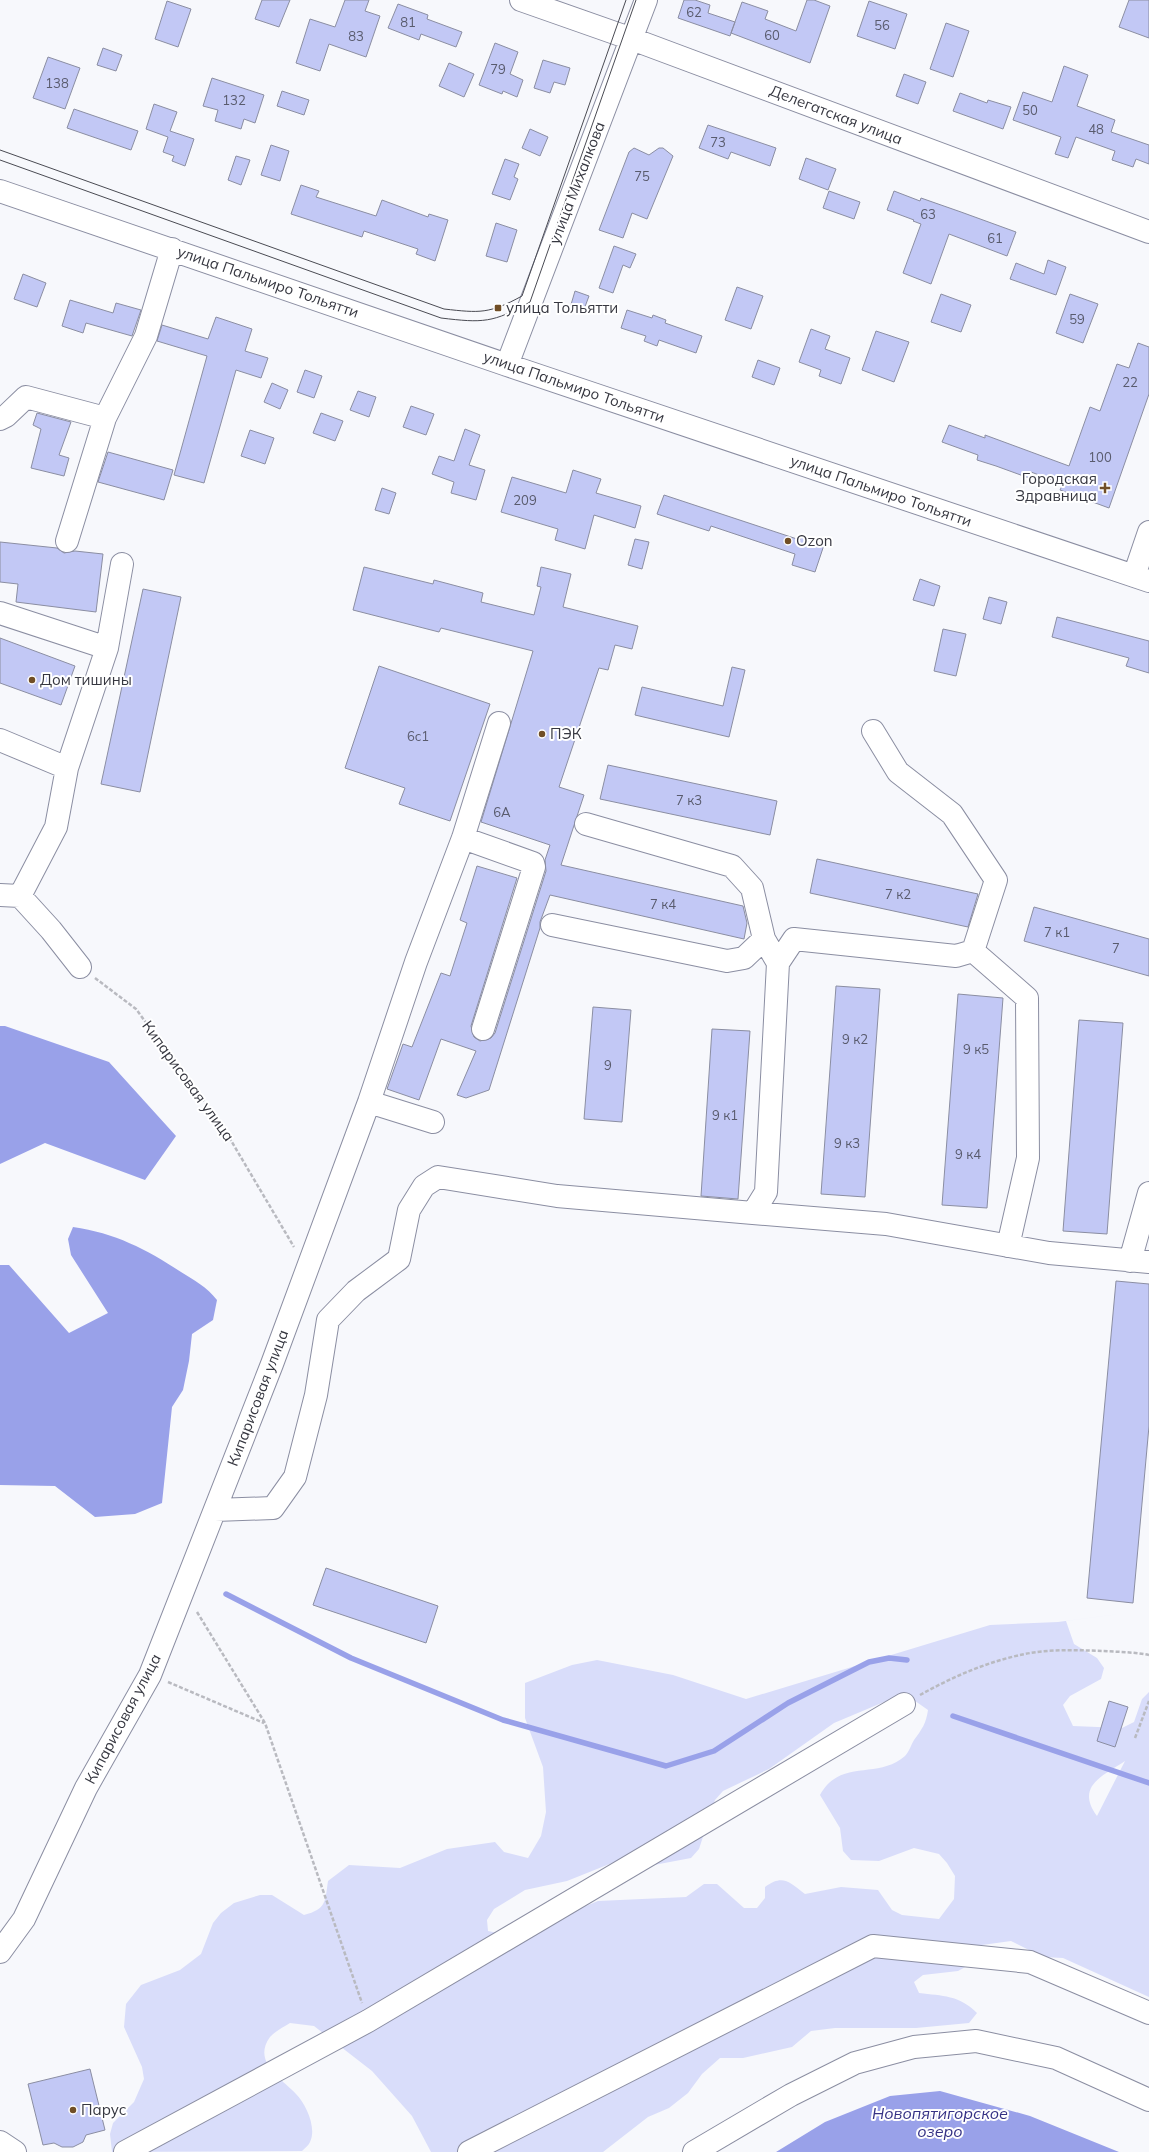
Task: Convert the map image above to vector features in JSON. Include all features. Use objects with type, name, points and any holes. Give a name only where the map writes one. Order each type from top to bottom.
[{"type":"street","name":"Делегатская улица","points":[[521,0],[632,39],[1149,232]]},
{"type":"street","name":"улица Михалкова","points":[[506,365],[646,0]]},
{"type":"street","name":"улица Пальмиро Тольятти","points":[[0,191],[506,365],[1142,578]]},
{"type":"street","points":[[67,541],[105,418],[146,336],[172,249]]},
{"type":"street","points":[[0,419],[6,416],[26,396],[105,418]]},
{"type":"street","points":[[1142,578],[1149,532]]},
{"type":"street","points":[[80,967],[51,930],[10,895],[56,827],[67,768],[107,648],[122,564]]},
{"type":"street","points":[[0,613],[107,648]]},
{"type":"street","points":[[306,1268],[369,1102],[416,962],[463,838],[499,723]]},
{"type":"street","points":[[873,731],[898,772],[952,814],[996,880],[973,951]]},
{"type":"street","points":[[0,740],[67,768]]},
{"type":"street","points":[[586,824],[732,866],[752,888],[764,939],[778,963]]},
{"type":"street","points":[[463,838],[533,863],[534,867],[483,1029]]},
{"type":"street","points":[[552,925],[727,961],[744,958],[764,939]]},
{"type":"street","points":[[753,1214],[766,1192],[778,963],[794,939],[956,956],[973,951]]},
{"type":"street","points":[[973,951],[1027,998],[1028,1158],[1008,1246]]},
{"type":"street","points":[[369,1102],[433,1122]]},
{"type":"street","points":[[215,1510],[273,1508],[295,1477],[316,1395],[328,1320],[356,1291],[399,1259],[409,1210],[424,1186],[438,1178],[557,1196],[753,1214],[886,1224],[1049,1253],[1139,1262],[1149,1193]]},
{"type":"street","name":"Кипарисовая улица","points":[[0,1952],[24,1919],[86,1788],[150,1675],[272,1364],[306,1268]]},
{"type":"street","points":[[126,2152],[368,2021],[904,1704]]},
{"type":"street","points":[[469,2152],[873,1946],[1030,1962],[1149,2014]]},
{"type":"street","points":[[694,2152],[791,2096],[855,2063],[914,2047],[976,2041],[1056,2058],[1149,2100]]},
{"type":"street","points":[[0,2142],[15,2152]]},
{"type":"path","name":"Кипарисовая улица","points":[[80,967],[136,1009],[223,1127],[306,1268]]},
{"type":"path","points":[[184,1591],[265,1723],[368,2021]]},
{"type":"path","points":[[904,1704],[944,1682],[984,1666],[1024,1654],[1076,1650],[1137,1652],[1149,1655]]},
{"type":"path","points":[[150,1675],[265,1723]]},
{"type":"path","points":[[1135,1738],[1149,1701]]},
{"type":"shaded area","points":[[1149,1610],[1066,1621],[1074,1644],[1097,1658],[1104,1668],[1101,1679],[1070,1696],[1063,1705],[1073,1726],[1122,1728],[1134,1722],[1142,1699],[1149,1692],[1149,1997],[1063,1958],[1043,1957],[1011,1941],[982,1945],[969,1965],[958,1971],[923,1975],[914,1982],[919,1993],[950,1997],[970,2007],[977,2013],[969,2023],[916,2028],[835,2028],[811,2031],[792,2047],[743,2058],[720,2058],[702,2074],[688,2093],[669,2108],[648,2117],[603,2152],[431,2152],[412,2116],[372,2071],[314,2026],[290,2023],[270,2037],[265,2046],[264,2054],[266,2062],[276,2076],[300,2098],[307,2110],[311,2123],[312,2136],[309,2144],[302,2151],[112,2152],[110,2134],[113,2123],[134,2102],[144,2079],[142,2067],[124,2027],[126,2004],[141,1985],[180,1970],[201,1954],[213,1923],[221,1913],[234,1903],[260,1895],[272,1895],[304,1915],[312,1913],[321,1907],[324,1903],[328,1881],[349,1865],[400,1868],[447,1849],[495,1842],[504,1852],[528,1858],[541,1836],[546,1812],[543,1767],[525,1718],[525,1683],[572,1665],[597,1660],[673,1675],[746,1699],[990,1625],[1058,1622]],"holes":[[[908,1696],[928,1710],[923,1726],[905,1756],[894,1763],[883,1767],[849,1773],[838,1777],[828,1784],[820,1795],[840,1828],[843,1851],[851,1860],[879,1861],[914,1848],[939,1854],[955,1876],[954,1899],[939,1919],[902,1915],[892,1910],[878,1890],[841,1887],[805,1894],[790,1883],[781,1880],[771,1883],[765,1887],[765,1898],[757,1908],[744,1908],[717,1884],[704,1884],[686,1897],[598,1901],[512,1936],[488,1931],[487,1920],[494,1909],[525,1890],[567,1881],[632,1855],[654,1865],[691,1858],[699,1849],[715,1800],[723,1791],[769,1769],[834,1723],[884,1702]],[[1125,1761],[1097,1816],[1091,1806],[1089,1797],[1090,1789],[1101,1777]]]},
{"type":"water","points":[[0,1026],[5,1026],[109,1062],[176,1136],[145,1180],[45,1143],[0,1164]]},
{"type":"water","points":[[73,1227],[103,1233],[143,1249],[195,1281],[209,1291],[217,1300],[213,1320],[192,1334],[189,1361],[183,1390],[172,1407],[162,1503],[135,1514],[95,1517],[55,1486],[0,1485],[0,1265],[9,1265],[69,1333],[108,1313],[71,1255],[68,1239]]},
{"type":"water","name":"Новопятигорское озеро","points":[[940,2091],[1030,2116],[1119,2152],[776,2152],[825,2122],[890,2096]]},
{"type":"building","points":[[262,0],[290,0],[279,27],[255,19]]},
{"type":"building","points":[[345,0],[369,0],[365,11],[380,16],[366,57],[329,44],[320,71],[296,63],[310,19],[335,27]]},
{"type":"building","points":[[684,0],[695,0],[710,5],[708,13],[735,22],[730,36],[678,18]]},
{"type":"building","points":[[807,0],[814,0],[830,6],[810,63],[731,33],[742,2],[768,11],[765,19],[796,31]]},
{"type":"building","points":[[1129,0],[1149,0],[1149,38],[1119,27]]},
{"type":"building","points":[[167,1],[191,9],[178,47],[155,39]]},
{"type":"building","points":[[869,1],[907,14],[895,49],[857,36]]},
{"type":"building","points":[[398,4],[428,15],[427,19],[462,32],[456,47],[421,34],[419,40],[388,28]]},
{"type":"building","points":[[946,23],[969,31],[953,77],[930,69]]},
{"type":"building","points":[[495,43],[518,52],[510,74],[523,80],[517,97],[503,91],[502,94],[479,85]]},
{"type":"building","points":[[103,48],[122,55],[116,71],[97,65]]},
{"type":"building","points":[[48,57],[80,68],[65,109],[33,98]]},
{"type":"building","points":[[543,60],[570,68],[565,85],[554,82],[550,93],[534,88]]},
{"type":"building","points":[[449,63],[474,74],[464,97],[439,86]]},
{"type":"building","points":[[1064,66],[1088,75],[1077,106],[1115,120],[1111,132],[1149,145],[1149,164],[1136,159],[1133,167],[1112,160],[1115,151],[1076,137],[1068,158],[1055,154],[1061,137],[1013,120],[1023,92],[1052,102]]},
{"type":"building","points":[[904,74],[926,82],[918,104],[896,96]]},
{"type":"building","points":[[212,78],[264,95],[255,123],[244,119],[241,129],[215,121],[218,110],[203,106]]},
{"type":"building","points":[[282,91],[309,100],[304,115],[277,106]]},
{"type":"building","points":[[960,93],[987,103],[988,100],[1011,107],[1003,129],[953,111]]},
{"type":"building","points":[[154,104],[177,112],[170,131],[194,139],[185,166],[172,161],[174,156],[163,152],[168,137],[146,129]]},
{"type":"building","points":[[74,109],[138,131],[131,150],[67,128]]},
{"type":"building","points":[[708,125],[776,148],[770,166],[731,152],[728,159],[699,148]]},
{"type":"building","points":[[530,129],[548,137],[540,156],[522,148]]},
{"type":"building","points":[[271,145],[289,151],[280,181],[261,175]]},
{"type":"building","points":[[634,148],[649,155],[659,148],[663,148],[673,156],[647,219],[632,213],[623,238],[599,230],[629,152]]},
{"type":"building","points":[[236,156],[250,160],[241,185],[228,180]]},
{"type":"building","points":[[806,158],[836,169],[828,190],[799,179]]},
{"type":"building","points":[[505,159],[519,164],[514,177],[518,179],[510,200],[492,194]]},
{"type":"building","points":[[301,185],[319,191],[316,197],[376,216],[382,200],[428,217],[429,214],[448,220],[435,261],[416,254],[418,249],[364,231],[362,237],[291,214]]},
{"type":"building","points":[[829,191],[860,202],[854,219],[823,208]]},
{"type":"building","points":[[894,191],[920,201],[921,198],[1016,232],[1007,256],[949,234],[931,284],[903,273],[921,224],[887,210]]},
{"type":"building","points":[[496,223],[517,230],[507,262],[486,256]]},
{"type":"building","points":[[614,246],[636,254],[630,268],[623,265],[613,293],[599,288]]},
{"type":"building","points":[[1048,260],[1066,267],[1056,295],[1010,279],[1016,263],[1044,274]]},
{"type":"building","points":[[23,274],[46,283],[37,307],[14,299]]},
{"type":"building","points":[[737,287],[763,296],[751,329],[725,320]]},
{"type":"building","points":[[575,291],[589,296],[583,312],[570,308]]},
{"type":"building","points":[[941,294],[971,305],[961,332],[931,322]]},
{"type":"building","points":[[1070,294],[1098,304],[1083,343],[1056,333]]},
{"type":"building","points":[[70,300],[113,313],[116,303],[141,310],[132,336],[86,323],[83,333],[62,326]]},
{"type":"building","points":[[627,310],[652,318],[653,315],[666,320],[665,323],[702,336],[696,353],[659,340],[657,346],[644,341],[646,336],[621,328]]},
{"type":"building","points":[[216,317],[252,329],[245,351],[268,358],[261,378],[236,370],[204,483],[174,475],[207,356],[157,341],[162,325],[208,339]]},
{"type":"building","points":[[811,329],[830,336],[825,349],[850,358],[841,384],[819,376],[821,370],[799,362]]},
{"type":"building","points":[[876,331],[909,342],[894,382],[862,370]]},
{"type":"building","points":[[1138,343],[1149,347],[1149,394],[1109,508],[1060,490],[1063,484],[1031,472],[1029,478],[977,460],[978,455],[942,442],[949,425],[985,438],[985,435],[1069,466],[1090,407],[1100,411],[1117,364],[1129,368]]},
{"type":"building","points":[[758,360],[780,368],[774,385],[752,377]]},
{"type":"building","points":[[305,370],[322,376],[314,398],[297,392]]},
{"type":"building","points":[[272,383],[288,390],[280,409],[264,402]]},
{"type":"building","points":[[358,391],[376,397],[369,417],[350,410]]},
{"type":"building","points":[[411,406],[434,414],[426,435],[403,427]]},
{"type":"building","points":[[37,413],[71,422],[59,455],[69,458],[64,476],[31,468],[41,429],[33,425]]},
{"type":"building","points":[[321,413],[343,421],[335,441],[313,433]]},
{"type":"building","points":[[465,429],[480,435],[469,465],[485,470],[476,500],[451,493],[454,482],[432,474],[439,456],[454,461]]},
{"type":"building","points":[[250,430],[274,438],[265,464],[241,456]]},
{"type":"building","points":[[108,452],[173,470],[164,500],[98,482]]},
{"type":"building","points":[[573,470],[601,479],[596,493],[641,506],[635,528],[594,515],[585,549],[555,540],[558,529],[501,512],[512,477],[566,493]]},
{"type":"building","points":[[382,488],[396,493],[389,514],[375,510]]},
{"type":"building","points":[[664,495],[800,540],[801,537],[824,545],[815,572],[792,565],[795,554],[711,526],[709,531],[657,514]]},
{"type":"building","points":[[635,539],[649,542],[642,569],[628,565]]},
{"type":"building","points":[[0,542],[57,548],[64,553],[75,551],[103,554],[96,612],[16,602],[18,584],[0,582]]},
{"type":"building","points":[[364,567],[433,584],[434,580],[483,593],[481,602],[534,615],[541,587],[537,586],[541,567],[571,574],[563,607],[638,626],[632,649],[615,645],[608,670],[599,668],[559,787],[584,795],[561,865],[743,906],[747,923],[744,939],[550,895],[540,922],[540,928],[489,1090],[466,1098],[457,1095],[476,1051],[441,1039],[419,1100],[387,1089],[403,1044],[412,1047],[441,973],[450,976],[467,923],[460,920],[477,866],[517,878],[471,1026],[474,1037],[480,1041],[491,1038],[495,1033],[546,871],[545,860],[550,845],[481,822],[533,651],[441,628],[439,632],[353,610]]},
{"type":"building","points":[[920,579],[940,586],[934,606],[913,600]]},
{"type":"building","points":[[143,589],[181,597],[140,792],[101,784]]},
{"type":"building","points":[[989,597],[1007,602],[1001,624],[983,619]]},
{"type":"building","points":[[1057,617],[1149,641],[1149,673],[1126,666],[1129,658],[1052,637]]},
{"type":"building","points":[[943,629],[966,634],[956,676],[934,671]]},
{"type":"building","points":[[0,638],[75,666],[61,705],[0,683]]},
{"type":"building","points":[[379,666],[490,704],[450,821],[399,804],[405,788],[345,768]]},
{"type":"building","points":[[732,667],[745,670],[729,737],[635,715],[642,687],[723,706]]},
{"type":"building","points":[[608,765],[777,801],[770,835],[600,799]]},
{"type":"building","points":[[817,859],[978,894],[968,927],[810,893]]},
{"type":"building","points":[[1034,907],[1149,939],[1149,976],[1024,941]]},
{"type":"building","points":[[836,986],[880,989],[865,1197],[821,1194]]},
{"type":"building","points":[[958,994],[1003,998],[987,1208],[942,1205]]},
{"type":"building","points":[[593,1007],[631,1010],[622,1122],[584,1119]]},
{"type":"building","points":[[1079,1020],[1123,1023],[1107,1234],[1063,1231]]},
{"type":"building","points":[[712,1029],[750,1031],[738,1199],[701,1196]]},
{"type":"building","points":[[1116,1281],[1149,1284],[1149,1426],[1133,1603],[1087,1598]]},
{"type":"building","points":[[326,1568],[438,1606],[426,1643],[313,1605]]},
{"type":"building","points":[[1109,1701],[1128,1707],[1115,1747],[1097,1741]]},
{"type":"building","points":[[90,2069],[105,2130],[86,2135],[83,2142],[73,2147],[62,2147],[54,2143],[43,2145],[28,2084]]},
{"type":"waterway","points":[[226,1594],[351,1658],[503,1720],[666,1766],[714,1751],[788,1703],[869,1662],[889,1658],[907,1660]]},
{"type":"waterway","points":[[953,1716],[1149,1783]]},
{"type":"tram line","points":[[0,150],[444,309],[484,311],[501,306],[522,296],[626,0]]},
{"type":"tram line","points":[[0,160],[441,318],[467,321],[497,318],[530,302],[636,0]]},
{"type":"place","name":"улица Тольятти","points":[[498,308]]},
{"type":"place","name":"Городская Здравница","points":[[1105,488]]},
{"type":"place","name":"Ozon","points":[[788,541]]},
{"type":"place","name":"Дом тишины","points":[[32,680]]},
{"type":"place","name":"ПЭК","points":[[542,734]]},
{"type":"place","name":"Парус","points":[[73,2110]]}]
